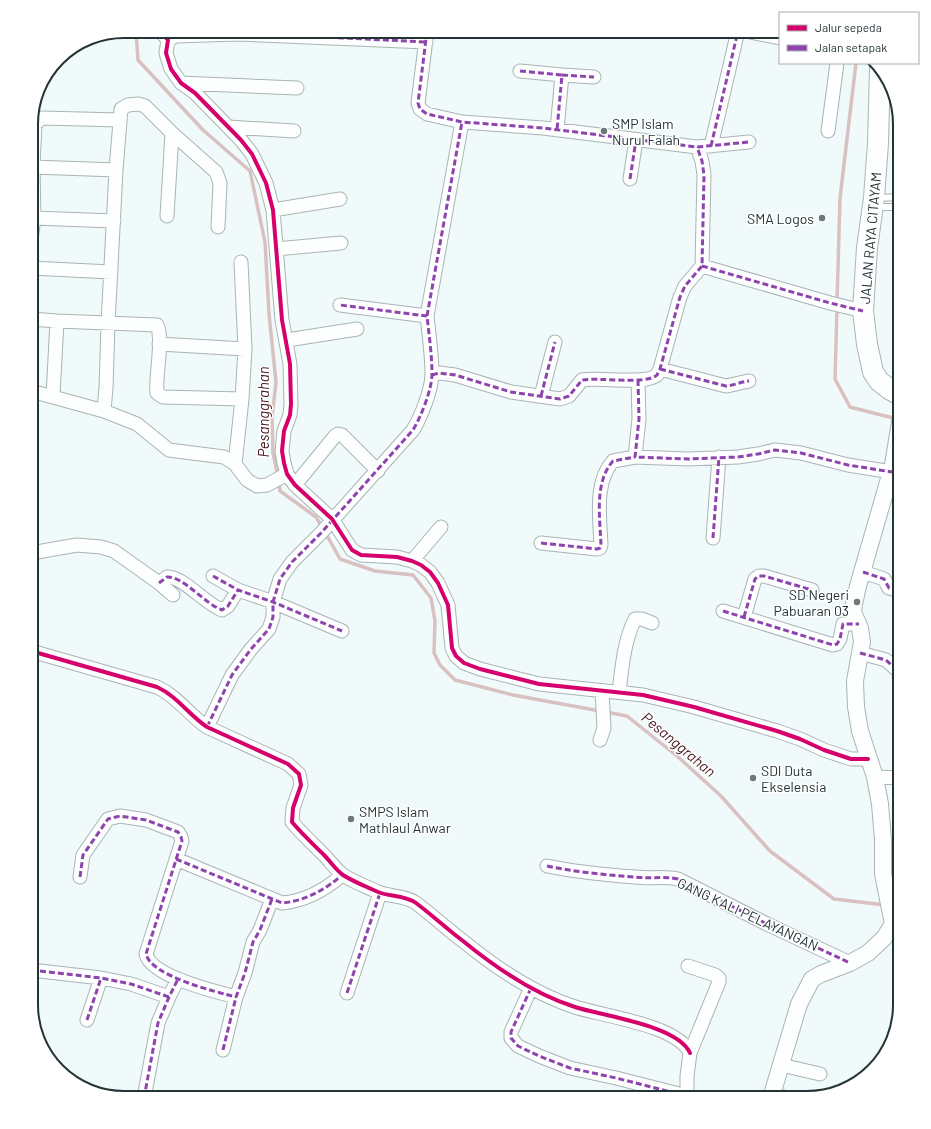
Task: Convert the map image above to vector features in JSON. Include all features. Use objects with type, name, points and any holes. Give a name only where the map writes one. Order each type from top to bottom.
[{"type":"main road","name":"JALAN RAYA CITAYAM","points":[[880,77],[878,143],[873,202],[867,248],[855,309],[868,350],[873,372],[879,381],[893,391]]},
{"type":"street","points":[[164,38],[166,53],[171,69],[181,83],[195,93],[241,140],[252,154],[266,183],[273,210],[282,320],[287,340],[290,364],[290,415],[284,431],[282,451],[284,476]]},
{"type":"street","points":[[426,38],[418,103],[420,109],[427,114],[462,122],[557,130],[697,147],[749,142]]},
{"type":"street","points":[[711,146],[736,38]]},
{"type":"street","points":[[828,131],[837,64]]},
{"type":"street","points":[[520,71],[594,77]]},
{"type":"street","points":[[557,130],[562,75]]},
{"type":"street","points":[[181,83],[297,88]]},
{"type":"street","points":[[104,411],[116,170],[121,109],[124,106],[138,104],[145,106],[172,133],[216,172],[220,183],[218,227]]},
{"type":"street","points":[[38,121],[42,118],[120,120]]},
{"type":"street","points":[[207,727],[235,670],[269,629],[273,617],[273,602],[280,579],[292,562],[328,526],[378,471],[413,430],[420,417],[432,375],[427,316],[462,122]]},
{"type":"street","points":[[228,127],[294,131]]},
{"type":"street","points":[[167,216],[172,133]]},
{"type":"street","points":[[630,179],[636,140]]},
{"type":"street","points":[[432,375],[439,373],[455,375],[511,392],[560,399],[569,396],[582,380],[638,380],[657,375],[660,369],[680,296],[685,286],[702,266],[704,175],[702,162],[697,147]]},
{"type":"street","points":[[38,166],[116,170]]},
{"type":"street","points":[[273,210],[340,199]]},
{"type":"street","points":[[38,218],[114,222]]},
{"type":"street","points":[[276,249],[341,243]]},
{"type":"street","points":[[235,464],[242,399],[245,349],[241,262]]},
{"type":"street","points":[[702,266],[855,309]]},
{"type":"street","points":[[38,268],[111,272]]},
{"type":"street","points":[[340,305],[427,316]]},
{"type":"street","points":[[38,320],[108,324],[158,325],[159,344],[156,386],[157,393],[163,396],[242,399]]},
{"type":"street","points":[[53,396],[57,321]]},
{"type":"street","points":[[287,340],[357,329]]},
{"type":"street","points":[[541,396],[555,342]]},
{"type":"street","points":[[159,344],[245,349]]},
{"type":"street","points":[[660,369],[726,386],[749,381]]},
{"type":"street","points":[[635,457],[639,419],[638,380]]},
{"type":"street","points":[[38,393],[104,411],[137,424],[169,450],[224,457],[235,464],[247,480],[257,486],[266,485],[284,476]]},
{"type":"street","points":[[295,485],[338,434],[342,435],[378,471]]},
{"type":"street","points":[[541,543],[597,549],[600,548],[600,488],[604,473],[613,460],[635,457],[688,460],[745,456],[779,450],[893,468]]},
{"type":"street","points":[[713,538],[719,457]]},
{"type":"street","points":[[773,1091],[799,1004],[812,979],[868,953],[884,938],[893,924],[884,874],[880,804],[875,777],[860,731],[856,707],[855,681],[862,642],[858,624],[853,612],[862,572],[893,474]]},
{"type":"street","points":[[284,476],[295,485],[328,526],[352,550],[361,555],[397,557],[412,561],[421,564],[430,572],[438,583],[448,605],[452,648],[456,656],[464,663],[480,669],[539,684],[602,695],[619,692],[643,695],[694,707],[777,730],[824,750],[844,756],[868,759]]},
{"type":"street","points":[[412,561],[441,527]]},
{"type":"street","points":[[38,552],[77,545],[101,547],[114,551],[159,583],[173,595]]},
{"type":"street","points":[[862,572],[884,579],[890,588],[893,589]]},
{"type":"street","points":[[213,576],[238,590],[273,602],[342,631]]},
{"type":"street","points":[[744,617],[754,579],[758,576],[764,576],[812,590]]},
{"type":"street","points":[[159,583],[167,577],[175,578],[222,610],[228,606],[238,590]]},
{"type":"street","points":[[722,611],[833,645],[837,644],[840,639],[843,624],[858,624]]},
{"type":"street","points":[[619,692],[625,649],[630,630],[635,619],[638,618],[652,623]]},
{"type":"street","points":[[38,653],[158,687],[166,691],[194,718],[207,727],[288,764],[299,774],[301,785],[293,808],[292,822],[342,875],[380,893],[414,902],[465,943],[508,974],[531,988],[574,1007],[648,1026],[675,1038],[684,1044],[690,1053]]},
{"type":"street","points":[[860,653],[886,660],[893,666]]},
{"type":"street","points":[[600,740],[604,728],[602,695]]},
{"type":"street","points":[[875,777],[893,778]]},
{"type":"street","points":[[80,877],[83,855],[108,819],[120,816],[146,820],[178,832],[182,841],[146,954],[151,963],[178,979],[212,991],[236,997]]},
{"type":"street","points":[[176,859],[282,903],[296,901],[329,886],[342,875]]},
{"type":"street","name":"GANG KALI PELAYANGAN","points":[[547,866],[576,872],[637,878],[665,877],[678,879],[767,924],[850,962]]},
{"type":"street","points":[[347,993],[380,893]]},
{"type":"street","points":[[223,1050],[236,997],[245,973],[253,942],[260,930],[272,899]]},
{"type":"street","points":[[688,966],[715,975],[719,978],[719,982],[690,1053],[686,1076],[688,1091]]},
{"type":"street","points":[[38,971],[101,978],[131,984],[168,997]]},
{"type":"street","points":[[87,1020],[101,978]]},
{"type":"street","points":[[145,1091],[157,1029],[168,997],[178,979]]},
{"type":"street","points":[[531,988],[511,1032],[511,1038],[518,1046],[570,1068],[666,1091]]},
{"type":"street","points":[[781,1065],[820,1074]]},
{"type":"lane","points":[[873,202],[893,198]]},
{"type":"lane","points":[[873,202],[893,206]]},
{"type":"waterway","name":"Pesanggrahan","points":[[136,38],[138,60],[203,130],[250,171],[265,242],[269,314],[276,382],[272,417],[273,453],[278,477]]},
{"type":"waterway","points":[[837,302],[840,198],[856,64]]},
{"type":"waterway","points":[[837,308],[835,379],[850,407],[893,418]]},
{"type":"waterway","name":"Pesanggrahan","points":[[279,483],[280,491],[316,517],[322,527]]},
{"type":"waterway","name":"Pesanggrahan","points":[[325,532],[340,559],[375,571],[413,575],[431,598],[435,621],[434,653],[440,665],[455,680],[513,695],[600,711]]},
{"type":"waterway","name":"Pesanggrahan","points":[[606,712],[627,716],[677,756],[721,796],[770,851],[834,899],[885,905]]},
{"type":"marked path","points":[[345,38],[426,42]]},
{"type":"marked path","points":[[426,38],[418,103],[420,109],[427,114],[462,122],[543,128],[697,147],[749,142]]},
{"type":"marked path","points":[[711,146],[736,38]]},
{"type":"marked path","points":[[520,71],[562,75],[557,130]]},
{"type":"marked path","points":[[562,75],[594,77]]},
{"type":"marked path","points":[[427,316],[462,122]]},
{"type":"marked path","points":[[630,179],[636,140]]},
{"type":"marked path","points":[[432,375],[439,373],[455,375],[511,392],[560,399],[569,396],[582,380],[643,380],[657,375],[680,297],[685,286],[702,266],[704,175],[702,161],[697,147]]},
{"type":"marked path","points":[[702,266],[863,311]]},
{"type":"marked path","points":[[207,727],[232,675],[251,649],[269,629],[273,617],[273,602],[280,579],[292,562],[321,533],[413,430],[423,411],[432,380],[427,316],[340,305]]},
{"type":"marked path","points":[[541,396],[555,342]]},
{"type":"marked path","points":[[660,369],[726,386],[749,381]]},
{"type":"marked path","points":[[638,380],[639,419],[635,457],[688,459],[738,457],[775,450],[801,453],[848,465],[892,472]]},
{"type":"marked path","points":[[541,543],[597,549],[600,548],[599,512],[603,479],[613,461],[635,457]]},
{"type":"marked path","points":[[713,538],[719,457]]},
{"type":"marked path","points":[[863,572],[884,579],[889,588],[893,589]]},
{"type":"marked path","points":[[213,576],[238,590],[273,602],[342,631]]},
{"type":"marked path","points":[[744,617],[755,579],[759,576],[764,576],[812,590]]},
{"type":"marked path","points":[[159,583],[167,577],[173,578],[187,585],[208,602],[222,610],[228,606],[238,590]]},
{"type":"marked path","points":[[723,611],[833,645],[837,644],[840,639],[843,624],[859,624]]},
{"type":"marked path","points":[[860,653],[886,660],[893,666]]},
{"type":"marked path","points":[[80,877],[83,855],[108,819],[120,816],[146,820],[178,832],[182,841],[146,954],[150,962],[171,976],[200,987],[236,997]]},
{"type":"marked path","points":[[176,859],[282,903],[299,900],[314,894],[342,875]]},
{"type":"marked path","points":[[547,866],[641,878],[678,879],[767,924],[850,963]]},
{"type":"marked path","points":[[347,993],[380,893]]},
{"type":"marked path","points":[[223,1050],[236,997],[245,973],[253,942],[260,930],[272,899]]},
{"type":"marked path","points":[[38,971],[101,978],[131,984],[169,997]]},
{"type":"marked path","points":[[87,1020],[101,978]]},
{"type":"marked path","points":[[145,1091],[158,1023],[178,979]]},
{"type":"marked path","points":[[531,988],[511,1032],[511,1038],[518,1046],[570,1068],[667,1091]]},
{"type":"cycle path","points":[[166,38],[168,40],[166,53],[171,69],[181,83],[195,93],[241,140],[252,154],[266,183],[273,210],[282,320],[290,364],[291,404],[290,415],[284,431],[282,451],[284,463],[287,474],[295,485],[332,519],[352,550],[361,555],[397,557],[412,561],[421,565],[430,572],[438,583],[448,605],[452,648],[456,656],[464,663],[480,669],[539,684],[643,695],[694,707],[777,731],[851,759],[868,759]]},
{"type":"cycle path","points":[[38,653],[157,687],[171,695],[207,727],[288,764],[299,774],[301,785],[293,808],[292,822],[343,875],[378,892],[412,900],[489,961],[530,988],[560,1002],[638,1023],[671,1035],[683,1043],[690,1053]]},
{"type":"place","name":"SMP Islam Nurul Falah","points":[[604,131]]},
{"type":"place","name":"SMA Logos","points":[[822,218]]},
{"type":"place","name":"SD Negeri Pabuaran 03","points":[[857,602]]},
{"type":"place","name":"SDI Duta Ekselensia","points":[[753,778]]},
{"type":"place","name":"SMPS Islam Mathlaul Anwar","points":[[351,819]]}]
